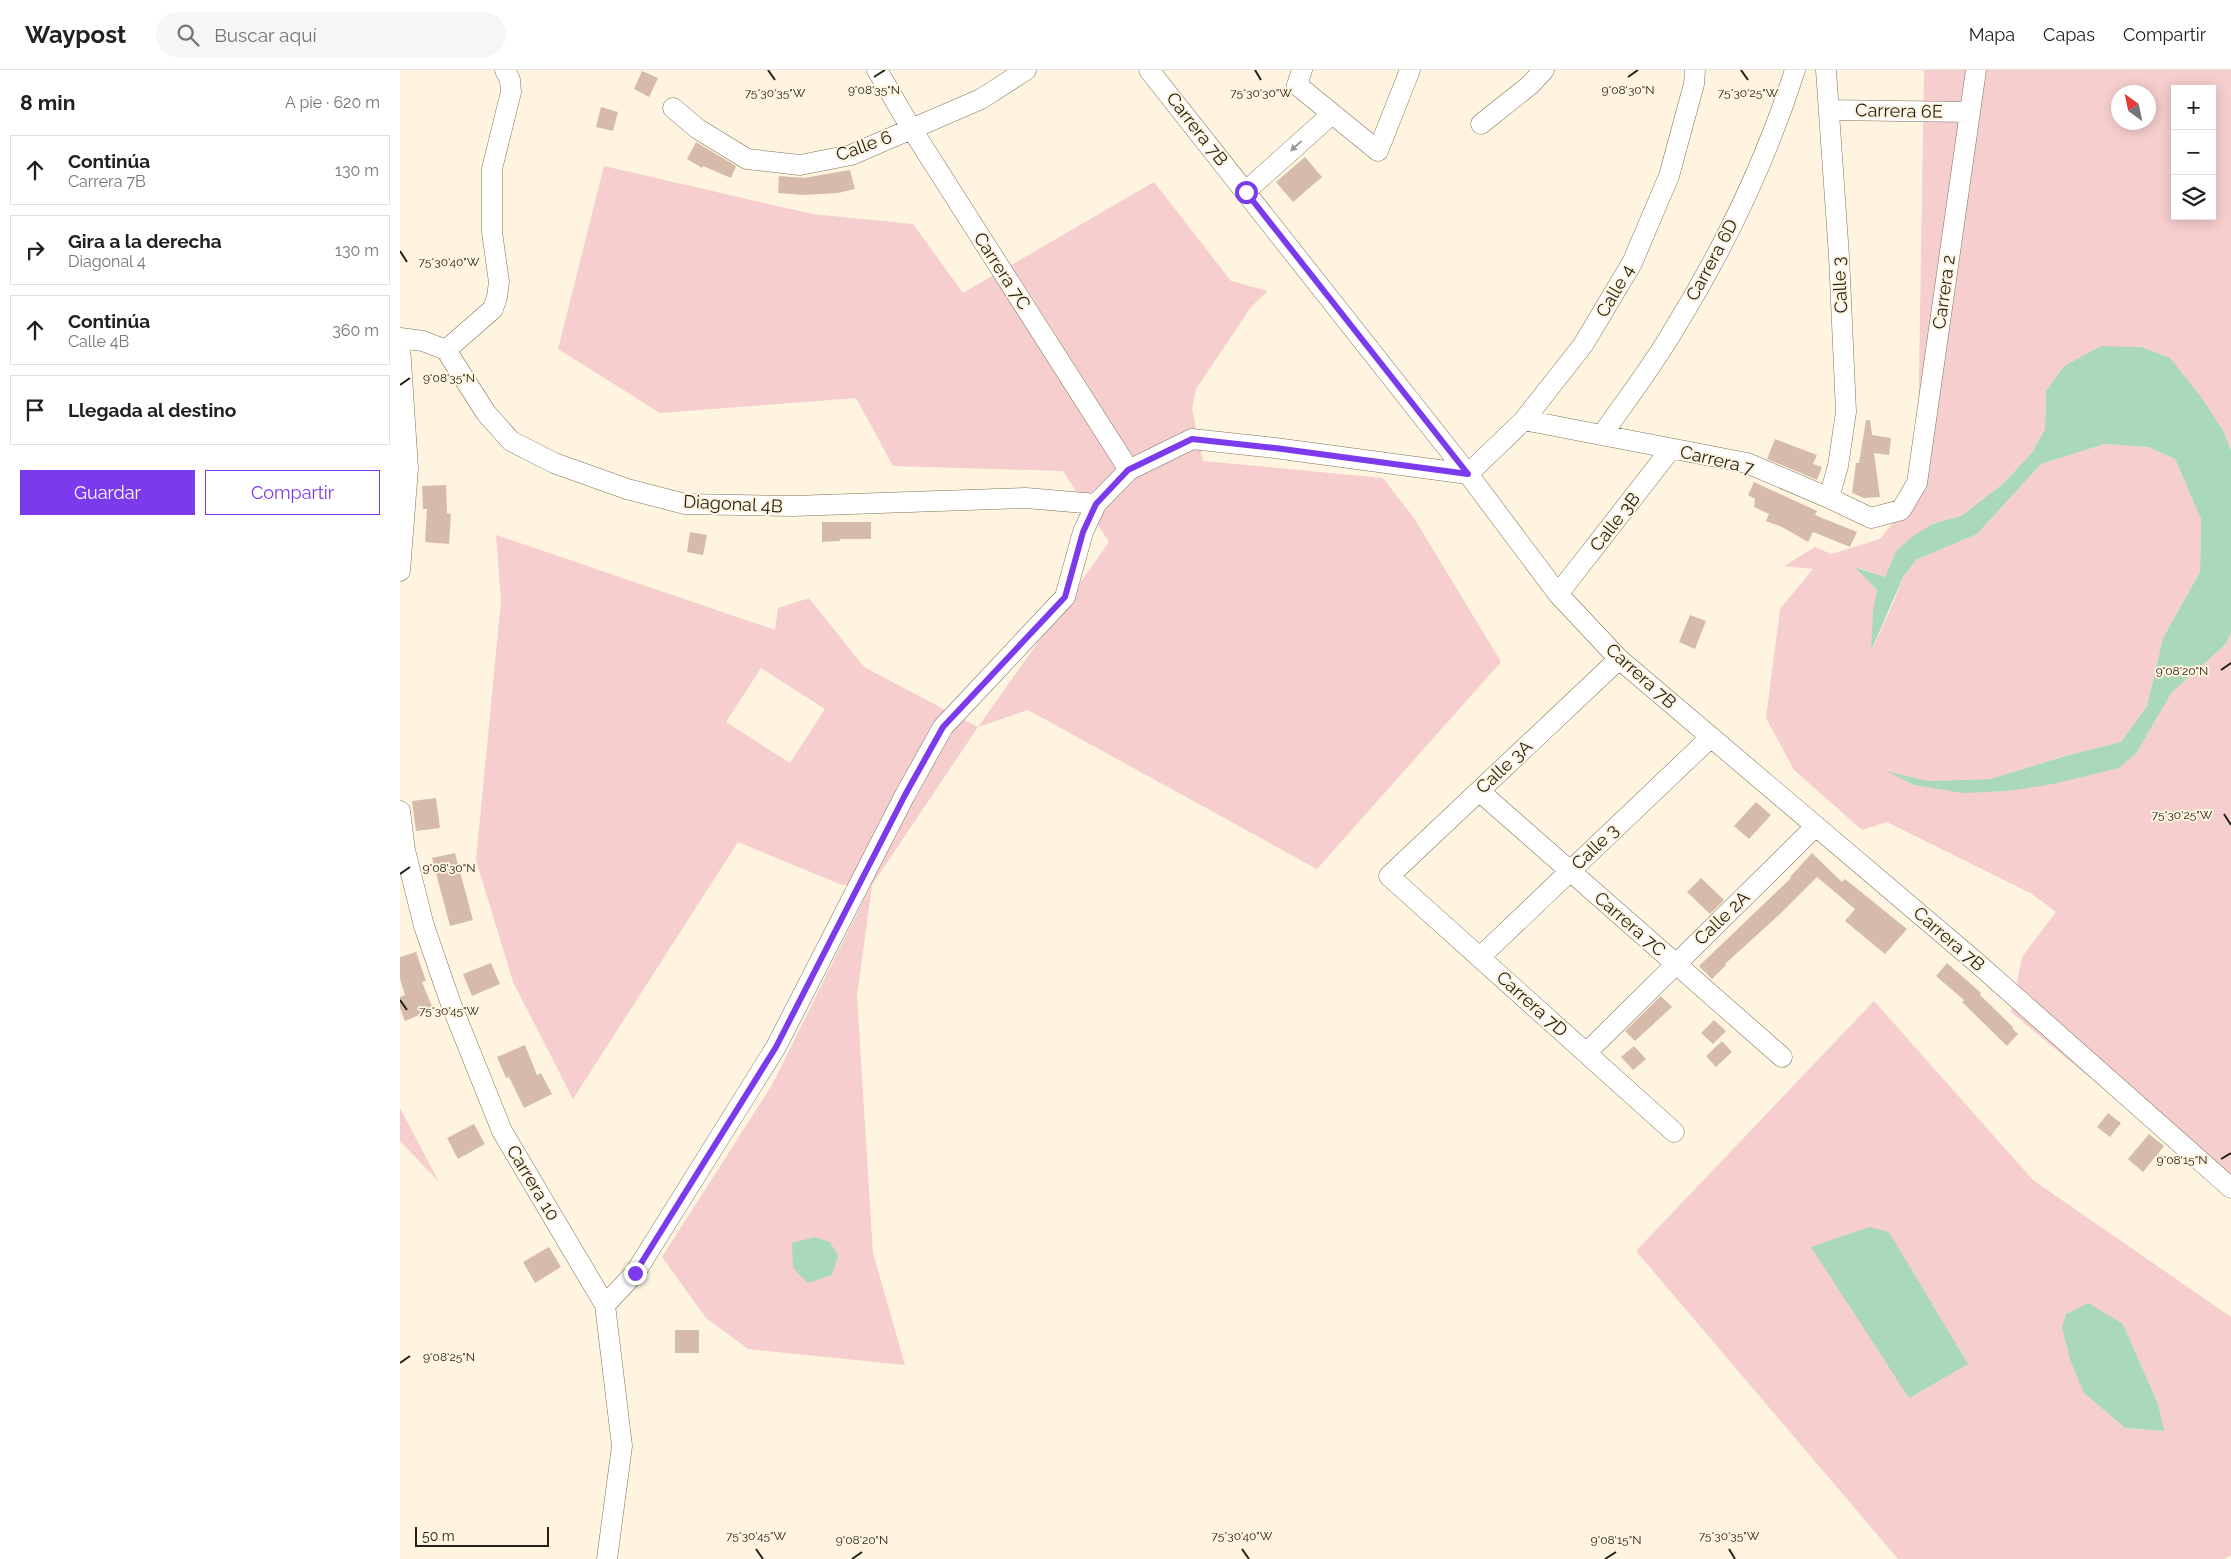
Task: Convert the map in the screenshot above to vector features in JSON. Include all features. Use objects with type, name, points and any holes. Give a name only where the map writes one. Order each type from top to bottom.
[{"type":"street","points":[[400,338],[423,340],[446,350],[492,309],[499,282],[492,232],[492,169],[511,92],[510,80],[505,70]]},
{"type":"street","name":"Carrera 7C","points":[[877,70],[911,128],[1128,470]]},
{"type":"street","name":"Calle 6","points":[[673,108],[698,129],[748,159],[800,165],[851,155],[981,99],[1026,70]]},
{"type":"street","name":"Carrera 7B","points":[[1149,70],[1468,474],[1558,594],[1619,659],[1976,962],[2231,1188]]},
{"type":"street","points":[[1300,78],[1332,114],[1378,151],[1410,70]]},
{"type":"street","points":[[1481,124],[1530,85],[1544,70]]},
{"type":"street","name":"Calle 4","points":[[1468,474],[1524,420],[1583,345],[1632,263],[1669,176],[1694,84],[1695,70]]},
{"type":"street","name":"Carrera 6D","points":[[1602,435],[1673,332],[1733,223],[1782,108],[1794,70]]},
{"type":"street","name":"Calle 3","points":[[1826,70],[1839,256],[1846,412],[1838,466],[1829,498]]},
{"type":"street","name":"Carrera 2","points":[[1901,510],[1917,483],[1976,70]]},
{"type":"street","name":"Carrera 6E","points":[[1829,110],[1969,112]]},
{"type":"street","points":[[1246,192],[1332,114]]},
{"type":"street","points":[[400,346],[408,468],[400,571]]},
{"type":"street","name":"Diagonal 4B","points":[[446,350],[486,413],[511,441],[554,463],[627,489],[685,504],[793,506],[1026,498],[1096,504]]},
{"type":"street","name":"Carrera 7","points":[[1524,420],[1747,464],[1829,498],[1870,518],[1901,510]]},
{"type":"street","points":[[604,1305],[635,1273],[776,1047],[905,795],[943,727],[1065,597],[1083,532],[1096,504],[1128,470],[1192,439],[1275,448],[1468,474]]},
{"type":"street","name":"Calle 3B","points":[[1558,594],[1671,449]]},
{"type":"street","name":"Calle 3A","points":[[1389,876],[1619,659]]},
{"type":"street","name":"Calle 3","points":[[1480,957],[1711,737]]},
{"type":"street","name":"Carrera 7C","points":[[1479,791],[1782,1057]]},
{"type":"street","name":"Carrera 10","points":[[400,811],[405,850],[424,926],[451,1004],[502,1131],[604,1305],[622,1446],[606,1559]]},
{"type":"street","name":"Calle 2A","points":[[1586,1053],[1816,826]]},
{"type":"street","name":"Carrera 7D","points":[[1389,876],[1674,1132]]},
{"type":"shaded area","points":[[1924,70],[2231,70],[2231,450],[2224,432],[2101,346],[2064,366],[2046,391],[2045,429],[2033,451],[2004,483],[1961,516],[1932,524],[1896,551],[1885,577],[1857,567],[1877,590],[1872,650],[1903,577],[1916,560],[1977,534],[2041,464],[2105,444],[2148,447],[2175,459],[2201,519],[2200,572],[2163,638],[2147,706],[2121,742],[2069,755],[1990,779],[1928,781],[1890,772],[1914,785],[1963,792],[2008,791],[2137,752],[2172,692],[2226,644],[2231,632],[2231,1195],[2011,1012],[2022,957],[2056,912],[2032,894],[1887,822],[1862,830],[1794,770],[1766,718],[1780,609],[1813,569],[1784,566],[1815,547],[1831,554],[1880,539],[1920,490],[1918,439]]},
{"type":"shaded area","points":[[604,166],[812,214],[913,224],[963,293],[1154,182],[1231,281],[1268,291],[1251,307],[1196,389],[1192,409],[1203,461],[1383,478],[1414,518],[1501,662],[1317,869],[1028,710],[978,727],[1109,542],[1063,471],[893,466],[856,398],[660,413],[558,349]]},
{"type":"shaded area","points":[[2101,346],[2141,347],[2170,358],[2201,397],[2224,432],[2231,450],[2231,632],[2226,644],[2172,692],[2137,752],[2119,768],[2053,784],[2008,791],[1963,793],[1914,785],[1886,771],[1928,781],[1990,779],[2069,755],[2121,742],[2147,706],[2163,638],[2200,572],[2201,519],[2175,459],[2148,447],[2105,444],[2041,464],[1977,534],[1916,560],[1903,577],[1871,651],[1873,611],[1877,590],[1855,567],[1885,577],[1896,551],[1912,537],[1932,524],[1961,516],[2004,483],[2033,451],[2045,429],[2046,391],[2064,366]]},
{"type":"shaded area","points":[[496,535],[775,630],[778,608],[809,598],[864,667],[978,727],[872,885],[857,996],[873,1253],[905,1365],[748,1349],[706,1318],[662,1257],[772,1085],[871,885],[842,885],[738,842],[573,1099],[513,982],[476,860],[501,601]],"holes":[[[761,668],[825,709],[790,763],[726,722]]]},
{"type":"shaded area","points":[[1874,1001],[2033,1180],[2231,1317],[2231,1555],[2224,1559],[1898,1559],[1636,1251]],"holes":[[[2123,1324],[2158,1404],[2163,1431],[2125,1428],[2085,1393],[2070,1360],[2062,1328]]]},
{"type":"shaded area","points":[[400,1108],[439,1182],[400,1141]]},
{"type":"shaded area","points":[[1869,1227],[1889,1232],[1968,1364],[1909,1398],[1811,1247]]},
{"type":"shaded area","points":[[815,1237],[830,1242],[838,1256],[832,1275],[808,1283],[793,1268],[792,1243]]},
{"type":"shaded area","points":[[2088,1303],[2123,1324],[2158,1404],[2164,1431],[2125,1428],[2084,1393],[2070,1360],[2062,1328],[2066,1314]]},
{"type":"building","points":[[642,71],[658,78],[649,97],[634,89]]},
{"type":"building","points":[[601,107],[618,112],[613,131],[596,127]]},
{"type":"building","points":[[696,142],[736,166],[731,178],[703,166],[702,168],[687,159]]},
{"type":"building","points":[[1305,157],[1322,177],[1293,202],[1276,182]]},
{"type":"building","points":[[850,170],[855,189],[838,193],[804,195],[778,193],[779,176],[804,178]]},
{"type":"building","points":[[1866,420],[1870,420],[1872,435],[1891,438],[1889,455],[1874,453],[1880,497],[1864,498],[1852,493],[1856,463],[1859,463]]},
{"type":"building","points":[[1775,439],[1817,455],[1813,464],[1822,467],[1817,480],[1767,459]]},
{"type":"building","points":[[1754,482],[1817,511],[1815,515],[1857,532],[1850,547],[1813,532],[1808,542],[1782,527],[1766,521],[1769,514],[1754,507],[1755,499],[1748,495]]},
{"type":"building","points":[[446,485],[447,513],[451,514],[449,544],[425,542],[427,509],[423,509],[422,486]]},
{"type":"building","points":[[822,522],[871,522],[871,539],[840,539],[840,541],[822,542]]},
{"type":"building","points":[[690,532],[707,535],[703,555],[687,552]]},
{"type":"building","points":[[1690,615],[1706,621],[1695,649],[1679,642]]},
{"type":"building","points":[[436,798],[440,828],[416,831],[412,801]]},
{"type":"building","points":[[1756,802],[1771,815],[1749,839],[1734,826]]},
{"type":"building","points":[[455,853],[473,920],[450,926],[432,858]]},
{"type":"building","points":[[1812,853],[1842,882],[1845,879],[1907,929],[1885,954],[1845,921],[1855,909],[1817,877],[1725,964],[1712,979],[1699,966],[1791,878]]},
{"type":"building","points":[[1701,878],[1724,900],[1710,914],[1687,892]]},
{"type":"building","points":[[416,952],[426,981],[422,982],[433,1009],[405,1021],[400,1008],[400,997],[405,995],[400,979],[400,957]]},
{"type":"building","points":[[491,963],[500,984],[472,996],[463,974]]},
{"type":"building","points":[[1947,963],[1981,993],[1980,995],[2013,1027],[2018,1034],[2007,1046],[1962,1002],[1964,1000],[1936,976]]},
{"type":"building","points":[[1661,996],[1672,1007],[1635,1041],[1625,1031]]},
{"type":"building","points":[[1714,1020],[1726,1031],[1713,1044],[1701,1033]]},
{"type":"building","points":[[1722,1041],[1732,1052],[1716,1067],[1706,1056]]},
{"type":"building","points":[[525,1045],[537,1075],[541,1073],[552,1094],[524,1108],[509,1077],[506,1078],[497,1057]]},
{"type":"building","points":[[1634,1046],[1646,1059],[1633,1070],[1621,1057]]},
{"type":"building","points":[[2108,1113],[2121,1123],[2110,1137],[2097,1127]]},
{"type":"building","points":[[474,1124],[485,1144],[458,1159],[447,1138]]},
{"type":"building","points":[[2149,1134],[2164,1146],[2143,1172],[2128,1159]]},
{"type":"building","points":[[549,1247],[561,1267],[535,1283],[523,1262]]},
{"type":"building","points":[[675,1330],[699,1330],[699,1353],[675,1353]]},
{"type":"route","points":[[635,1273],[776,1047],[905,795],[943,727],[1065,597],[1083,532],[1096,504],[1128,470],[1192,439],[1275,448],[1468,474],[1246,192]]}]
